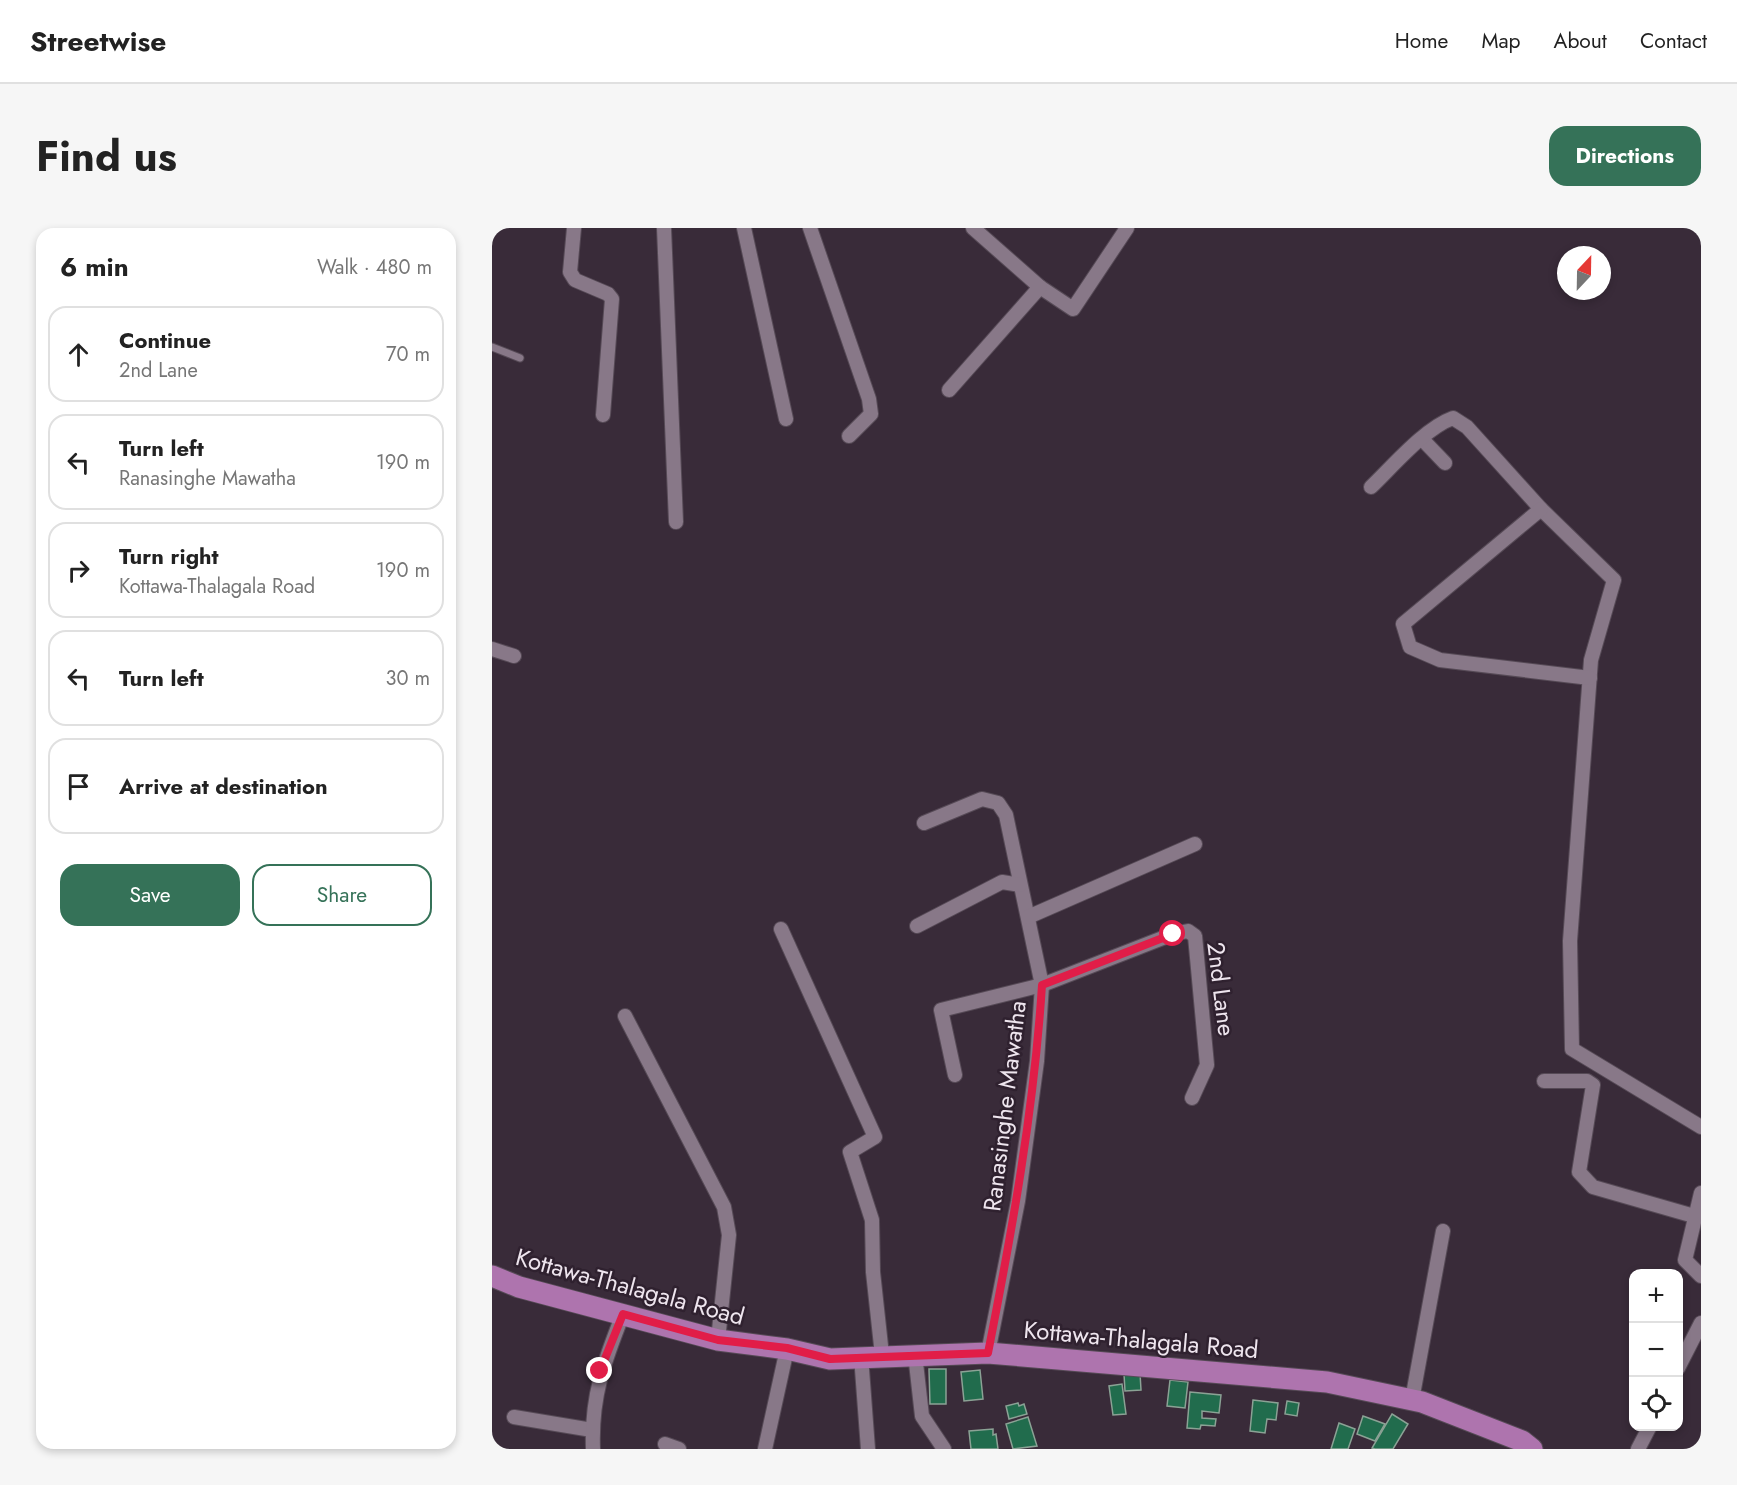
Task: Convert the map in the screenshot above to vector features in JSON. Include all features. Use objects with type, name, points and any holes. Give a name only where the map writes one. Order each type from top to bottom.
[{"type":"main road","name":"Kottawa-Thalagala Road","points":[[492,1276],[519,1287],[718,1340],[787,1348],[830,1359],[988,1353],[1327,1382],[1415,1401],[1522,1441],[1532,1449]]},
{"type":"street","points":[[574,228],[570,272],[575,280],[608,294],[612,299],[603,415]]},
{"type":"street","points":[[664,228],[676,522]]},
{"type":"street","points":[[744,228],[786,419]]},
{"type":"street","points":[[810,228],[869,399],[871,414],[849,436]]},
{"type":"street","points":[[973,228],[1040,287],[1073,309],[1128,228]]},
{"type":"street","points":[[950,390],[1040,287]]},
{"type":"street","points":[[1371,487],[1422,439],[1443,422],[1453,418],[1461,422],[1541,509],[1614,580],[1591,660],[1570,941],[1572,1049],[1701,1127]]},
{"type":"street","points":[[1422,439],[1445,463]]},
{"type":"street","points":[[1541,509],[1403,624],[1410,647],[1440,660],[1590,678]]},
{"type":"street","points":[[492,649],[514,656]]},
{"type":"street","name":"Ranasinghe Mawatha","points":[[924,823],[982,799],[998,803],[1006,815],[1042,985],[1037,1061],[1018,1201],[988,1353]]},
{"type":"street","points":[[1028,917],[1195,844]]},
{"type":"street","points":[[917,926],[1002,882],[1020,885]]},
{"type":"street","points":[[781,929],[875,1137],[850,1152],[872,1220],[873,1272],[868,1449]]},
{"type":"street","name":"2nd Lane","points":[[1042,985],[1173,934],[1188,932],[1195,936],[1207,1065],[1192,1098]]},
{"type":"street","points":[[956,1075],[941,1010],[1042,985]]},
{"type":"street","points":[[625,1016],[724,1207],[729,1235],[718,1340]]},
{"type":"street","points":[[1544,1081],[1587,1081],[1593,1085],[1579,1172],[1593,1187],[1694,1216]]},
{"type":"street","points":[[1701,1193],[1685,1260],[1701,1276]]},
{"type":"street","points":[[1415,1401],[1445,1236]]},
{"type":"street","points":[[593,1449],[592,1430],[600,1371],[623,1314]]},
{"type":"street","points":[[1683,1358],[1701,1323]]},
{"type":"street","points":[[765,1449],[787,1348]]},
{"type":"street","points":[[915,1354],[922,1416],[944,1449]]},
{"type":"street","points":[[514,1417],[592,1430]]},
{"type":"street","points":[[1638,1449],[1647,1431]]},
{"type":"street","points":[[665,1444],[679,1449]]},
{"type":"lane","points":[[492,347],[520,358]]},
{"type":"building","points":[[929,1369],[946,1369],[946,1404],[930,1404]]},
{"type":"building","points":[[980,1370],[983,1399],[964,1401],[961,1372]]},
{"type":"building","points":[[1140,1373],[1141,1390],[1125,1391],[1124,1374]]},
{"type":"building","points":[[1170,1380],[1188,1382],[1185,1408],[1167,1406]]},
{"type":"building","points":[[1122,1384],[1126,1414],[1113,1415],[1109,1386]]},
{"type":"building","points":[[1190,1392],[1221,1395],[1219,1413],[1202,1411],[1202,1418],[1216,1419],[1215,1426],[1201,1425],[1200,1429],[1187,1428]]},
{"type":"building","points":[[1253,1400],[1278,1403],[1276,1420],[1267,1419],[1265,1433],[1250,1431]]},
{"type":"building","points":[[1287,1401],[1299,1403],[1297,1416],[1285,1414]]},
{"type":"building","points":[[1018,1403],[1019,1406],[1024,1404],[1027,1414],[1009,1419],[1006,1406]]},
{"type":"building","points":[[1392,1414],[1408,1424],[1393,1449],[1372,1448]]},
{"type":"building","points":[[1363,1416],[1385,1424],[1375,1441],[1357,1434]]},
{"type":"building","points":[[1028,1417],[1037,1446],[1013,1449],[1006,1424]]},
{"type":"building","points":[[1339,1423],[1355,1429],[1348,1449],[1331,1449]]},
{"type":"building","points":[[993,1429],[998,1449],[971,1449],[969,1431]]},
{"type":"route","points":[[600,1371],[623,1314],[718,1340],[787,1348],[830,1359],[882,1355],[988,1353],[1018,1201],[1037,1061],[1042,985],[1173,934]]}]
